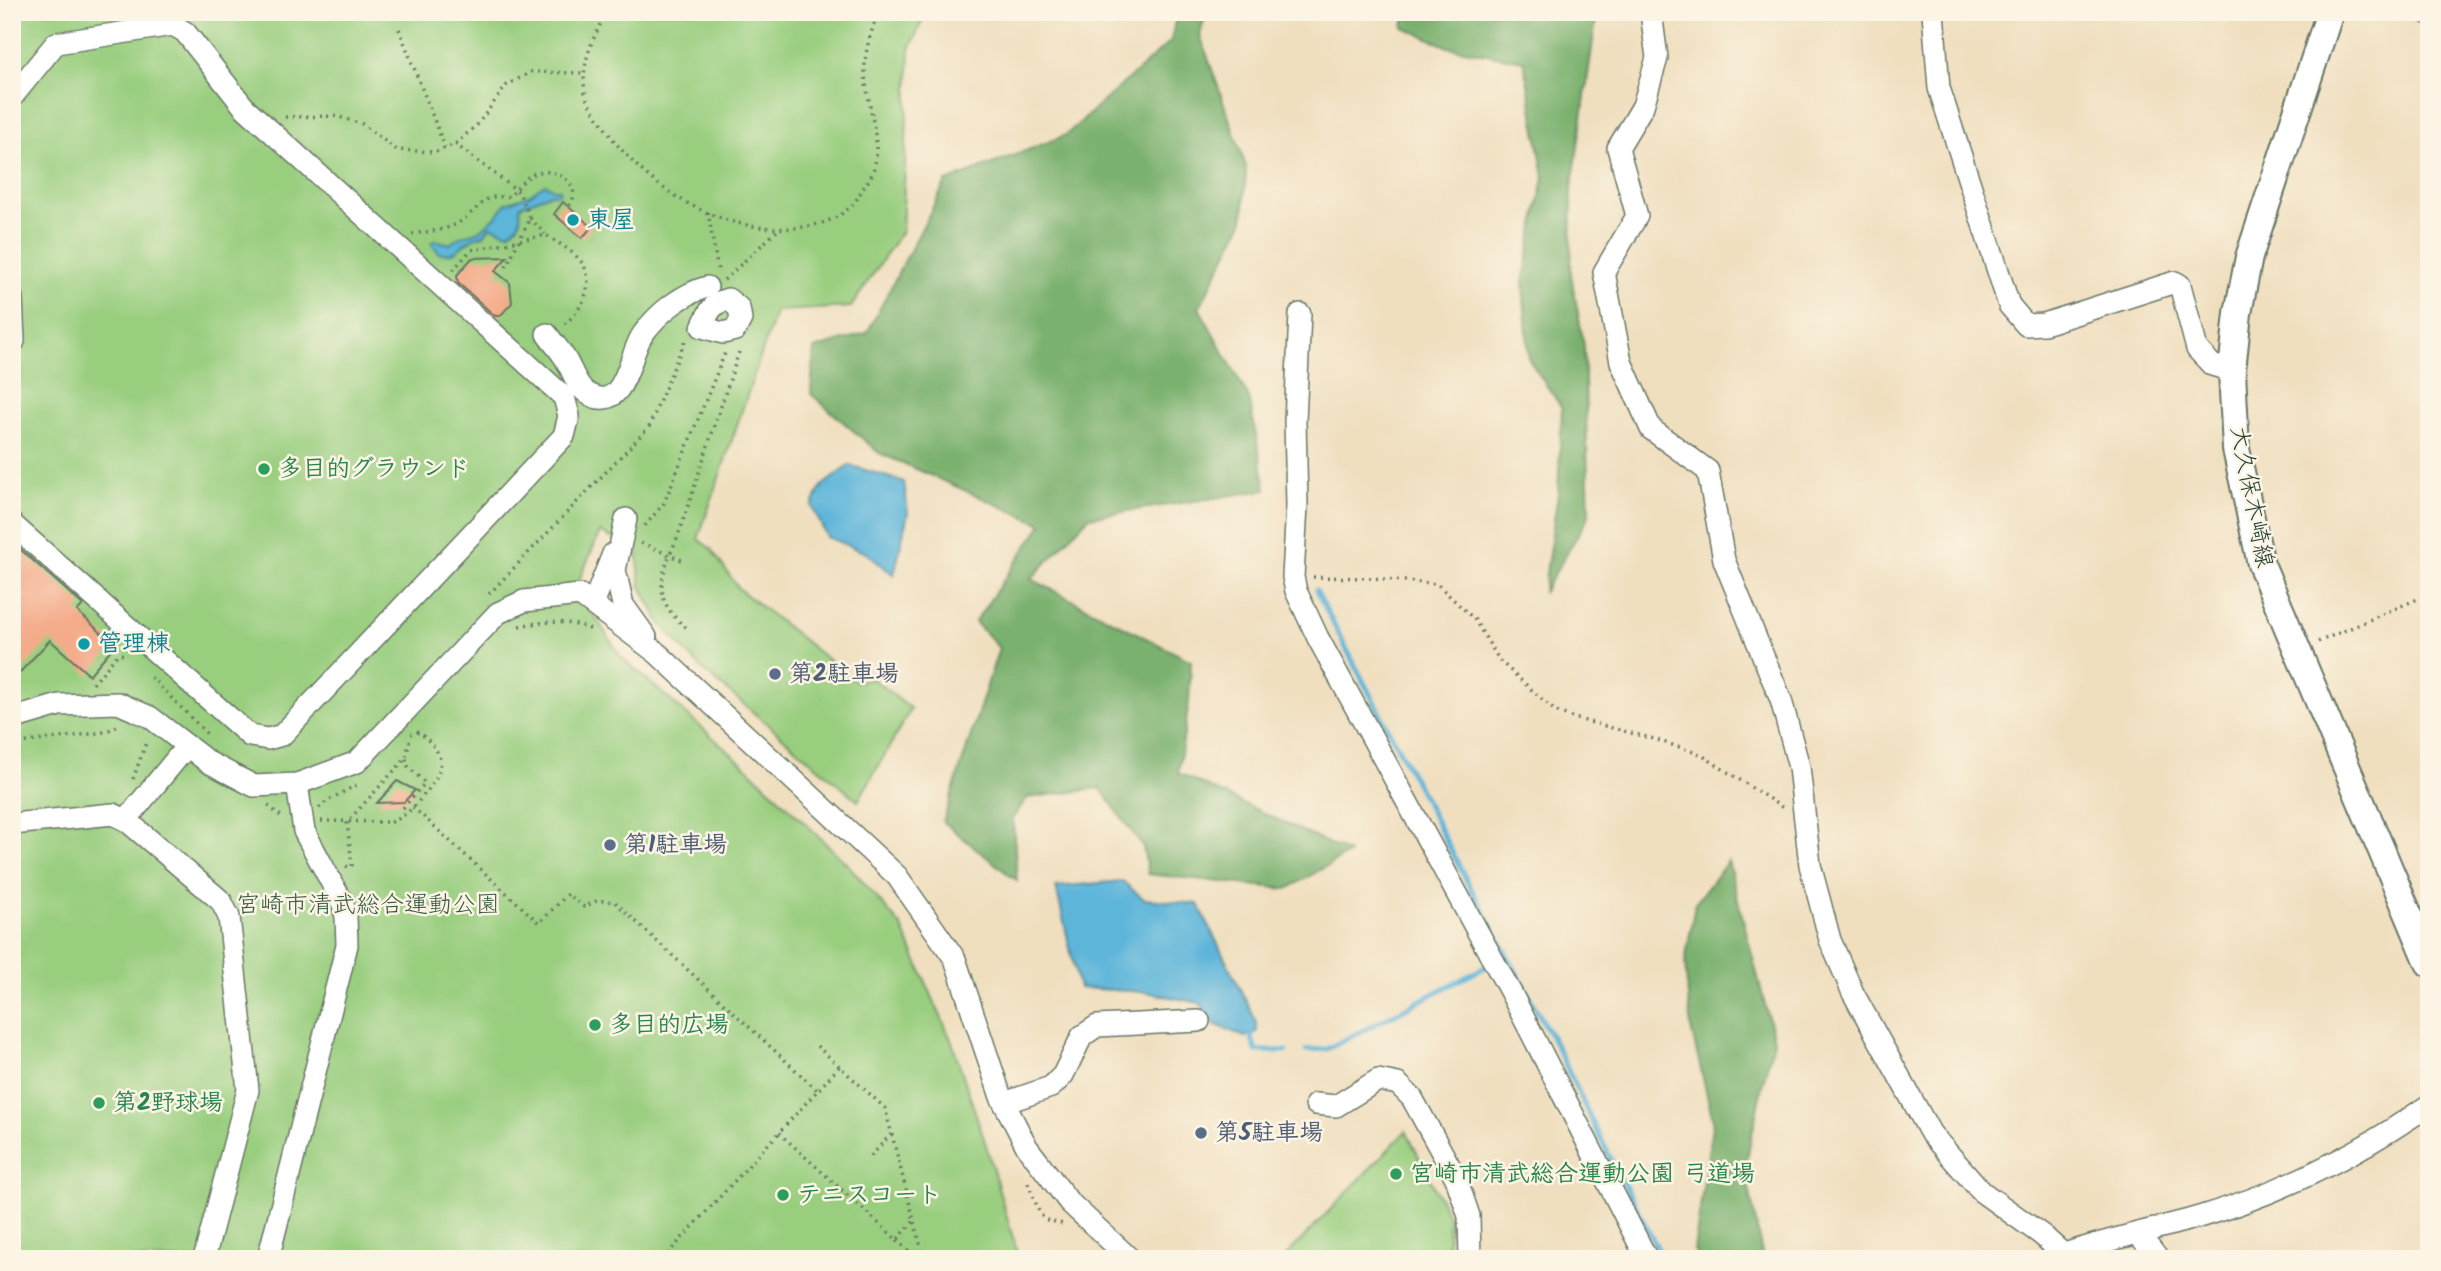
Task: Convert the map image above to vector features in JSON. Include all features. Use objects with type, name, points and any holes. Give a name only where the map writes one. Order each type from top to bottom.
[{"type":"main road","name":"大久保木崎線","points":[[2330,12],[2249,257],[2238,313],[2232,371],[2236,449],[2261,564],[2429,963]]},
{"type":"street","points":[[1651,12],[1657,58],[1643,106],[1618,148],[1637,216],[1604,272],[1621,362],[1651,429],[1708,471],[1724,560],[1781,700],[1799,767],[1810,865],[1830,940],[1853,993],[1931,1134],[1982,1192],[2042,1235],[2056,1256],[2239,1203],[2319,1170],[2429,1105]]},
{"type":"street","points":[[1933,12],[1938,88],[2009,305],[2026,325],[2044,324],[2175,282],[2180,285],[2197,349],[2212,365],[2232,371]]},
{"type":"street","points":[[12,97],[56,43],[173,25],[185,32],[244,107],[564,397],[569,416],[564,436],[282,735],[268,739],[250,736],[12,524]]},
{"type":"street","points":[[547,334],[566,359],[579,385],[591,396],[603,398],[614,395],[622,386],[640,337],[656,319],[691,292],[713,286]]},
{"type":"street","points":[[12,298],[15,341],[12,344]]},
{"type":"street","points":[[1300,314],[1294,421],[1297,505],[1293,577],[1296,591],[1318,638],[1511,993],[1647,1259]]},
{"type":"street","points":[[587,599],[590,586],[634,525]]},
{"type":"street","points":[[634,525],[614,570],[623,606],[657,653]]},
{"type":"street","points":[[12,719],[59,705],[118,703],[149,726],[254,786],[297,784],[357,762],[498,613],[524,601],[587,599],[657,653],[897,876],[955,958],[1004,1103],[1027,1147],[1069,1202],[1130,1259]]},
{"type":"street","points":[[126,820],[187,746]]},
{"type":"street","points":[[268,1259],[347,945],[346,917],[342,904],[304,831],[297,784]]},
{"type":"street","points":[[12,824],[113,814],[126,820],[221,901],[229,917],[248,1090],[204,1259]]},
{"type":"street","points":[[1004,1103],[1051,1087],[1063,1075],[1082,1036],[1097,1026],[1199,1021]]},
{"type":"street","points":[[1316,1104],[1336,1106],[1378,1080],[1398,1084],[1412,1098],[1457,1178],[1469,1216],[1470,1259]]},
{"type":"street","points":[[2138,1233],[2158,1259]]},
{"type":"path","points":[[642,12],[607,13],[593,38],[584,73],[587,100],[614,142],[639,170],[669,191],[708,212],[742,225],[779,229],[820,226],[852,206],[873,173],[876,144],[867,99],[865,63],[879,12]]},
{"type":"path","points":[[399,29],[446,148]]},
{"type":"path","points":[[255,117],[335,116],[362,124],[397,150],[435,152],[455,144],[477,125],[507,85],[531,72],[584,73]]},
{"type":"path","points":[[455,144],[516,190],[530,218],[584,267],[587,285],[583,303],[572,319],[547,334]]},
{"type":"path","points":[[396,244],[408,235],[450,228],[472,210],[481,207],[488,199],[505,198],[535,173],[548,172],[561,176],[570,183],[575,192],[574,201],[569,207]]},
{"type":"path","points":[[708,212],[713,286]]},
{"type":"path","points":[[506,267],[530,218]]},
{"type":"path","points":[[713,286],[779,229]]},
{"type":"path","points":[[440,285],[471,250],[546,235]]},
{"type":"path","points":[[713,286],[730,287]]},
{"type":"path","points":[[649,427],[694,333]]},
{"type":"path","points":[[634,525],[664,503],[725,352],[740,347],[747,341]]},
{"type":"path","points":[[686,627],[674,618],[665,604],[661,587],[665,565],[678,536],[740,347]]},
{"type":"path","points":[[634,540],[684,561]]},
{"type":"path","points":[[1293,577],[1373,578],[1437,584],[1474,620],[1500,661],[1555,710],[1574,718],[1700,754],[1805,822]]},
{"type":"path","points":[[2296,651],[2429,594]]},
{"type":"path","points":[[516,627],[547,621],[574,623],[595,631]]},
{"type":"path","points":[[130,787],[149,726],[181,674]]},
{"type":"path","points":[[12,744],[105,732],[118,725],[128,728]]},
{"type":"path","points":[[403,808],[425,783],[408,766],[406,758],[410,735]]},
{"type":"path","points":[[328,833],[324,822],[391,822],[401,818],[413,807],[436,781],[440,771],[441,760],[436,747],[423,736]]},
{"type":"path","points":[[340,855],[346,867],[350,868],[352,865],[347,822],[406,758]]},
{"type":"path","points":[[413,807],[539,923],[568,894],[584,907],[598,900],[615,902],[817,1090]]},
{"type":"path","points":[[817,1046],[885,1108],[923,1259]]},
{"type":"path","points":[[663,1259],[840,1066]]},
{"type":"path","points":[[779,1133],[910,1252],[912,1259]]},
{"type":"path","points":[[871,1156],[891,1133]]},
{"type":"path","points":[[1024,1175],[1040,1214],[1046,1220],[1069,1227]]},
{"type":"path","points":[[897,1240],[914,1221]]},
{"type":"path","points":[[904,1259],[910,1252]]},
{"type":"green space","name":"宮崎市清武総合運動公園","points":[[12,12],[926,12],[910,49],[902,231],[851,307],[776,311],[698,539],[711,549],[739,589],[855,681],[873,679],[911,709],[858,801],[702,669],[662,626],[641,587],[637,551],[600,532],[576,587],[621,657],[750,770],[850,867],[902,927],[952,1042],[1019,1259],[12,1259]]},
{"type":"green space","points":[[1177,12],[1206,12],[1200,35],[1246,167],[1243,222],[1199,308],[1249,398],[1266,490],[1089,517],[1031,579],[1191,661],[1189,701],[1178,773],[1349,853],[1287,889],[1148,874],[1143,847],[1100,788],[1027,798],[1013,818],[1017,881],[943,822],[999,648],[975,622],[1042,524],[879,453],[811,394],[814,349],[867,333],[946,182],[1066,135],[1171,41]]},
{"type":"green space","points":[[1406,12],[1597,12],[1572,188],[1571,275],[1584,346],[1589,516],[1543,593],[1558,494],[1562,408],[1529,360],[1523,283],[1544,177],[1524,61],[1448,47],[1403,27]]},
{"type":"green space","points":[[1728,861],[1774,1040],[1745,1168],[1763,1259],[1700,1259],[1694,1250],[1713,1120],[1691,1028],[1685,963],[1695,904]]},
{"type":"green space","name":"宮崎市清武総合運動公園 弓道場","points":[[1406,1131],[1449,1217],[1447,1259],[1283,1259]]},
{"type":"water","points":[[545,184],[560,189],[559,194],[549,194],[520,206],[519,222],[516,228],[508,233],[490,226],[484,235],[473,238],[451,253],[439,253],[431,243],[435,240],[450,244],[478,231],[492,220],[506,203],[529,195]]},
{"type":"water","points":[[849,465],[904,482],[908,513],[894,575],[866,553],[827,537],[812,506],[822,486]]},
{"type":"water","points":[[1122,881],[1144,899],[1198,904],[1257,1023],[1257,1032],[1245,1037],[1214,1024],[1200,1003],[1146,992],[1079,988],[1056,887]]},
{"type":"building","name":"東屋","points":[[563,202],[592,227],[582,238],[554,214]]},
{"type":"building","points":[[507,257],[495,271],[510,283],[512,303],[500,316],[495,316],[458,283],[457,275],[472,258]]},
{"type":"building","points":[[12,542],[83,605],[77,611],[115,645],[89,675],[50,640],[12,681]]},
{"type":"building","points":[[397,781],[415,790],[404,802],[377,803]]},
{"type":"waterway","points":[[1316,590],[1468,883],[1560,1053],[1596,1130],[1663,1259]]},
{"type":"waterway","points":[[1306,1050],[1327,1049],[1487,966]]},
{"type":"waterway","points":[[1250,1032],[1256,1051],[1286,1051]]},
{"type":"place","name":"東屋","points":[[573,220]]},
{"type":"place","name":"多目的グラウンド","points":[[264,469]]},
{"type":"place","name":"管理棟","points":[[84,644]]},
{"type":"place","name":"第2駐車場","points":[[775,674]]},
{"type":"place","name":"第1駐車場","points":[[610,845]]},
{"type":"place","name":"多目的広場","points":[[595,1025]]},
{"type":"place","name":"第2野球場","points":[[99,1103]]},
{"type":"place","name":"第5駐車場","points":[[1201,1133]]},
{"type":"place","name":"宮崎市清武総合運動公園 弓道場","points":[[1396,1174]]},
{"type":"place","name":"テニスコート","points":[[783,1195]]}]
